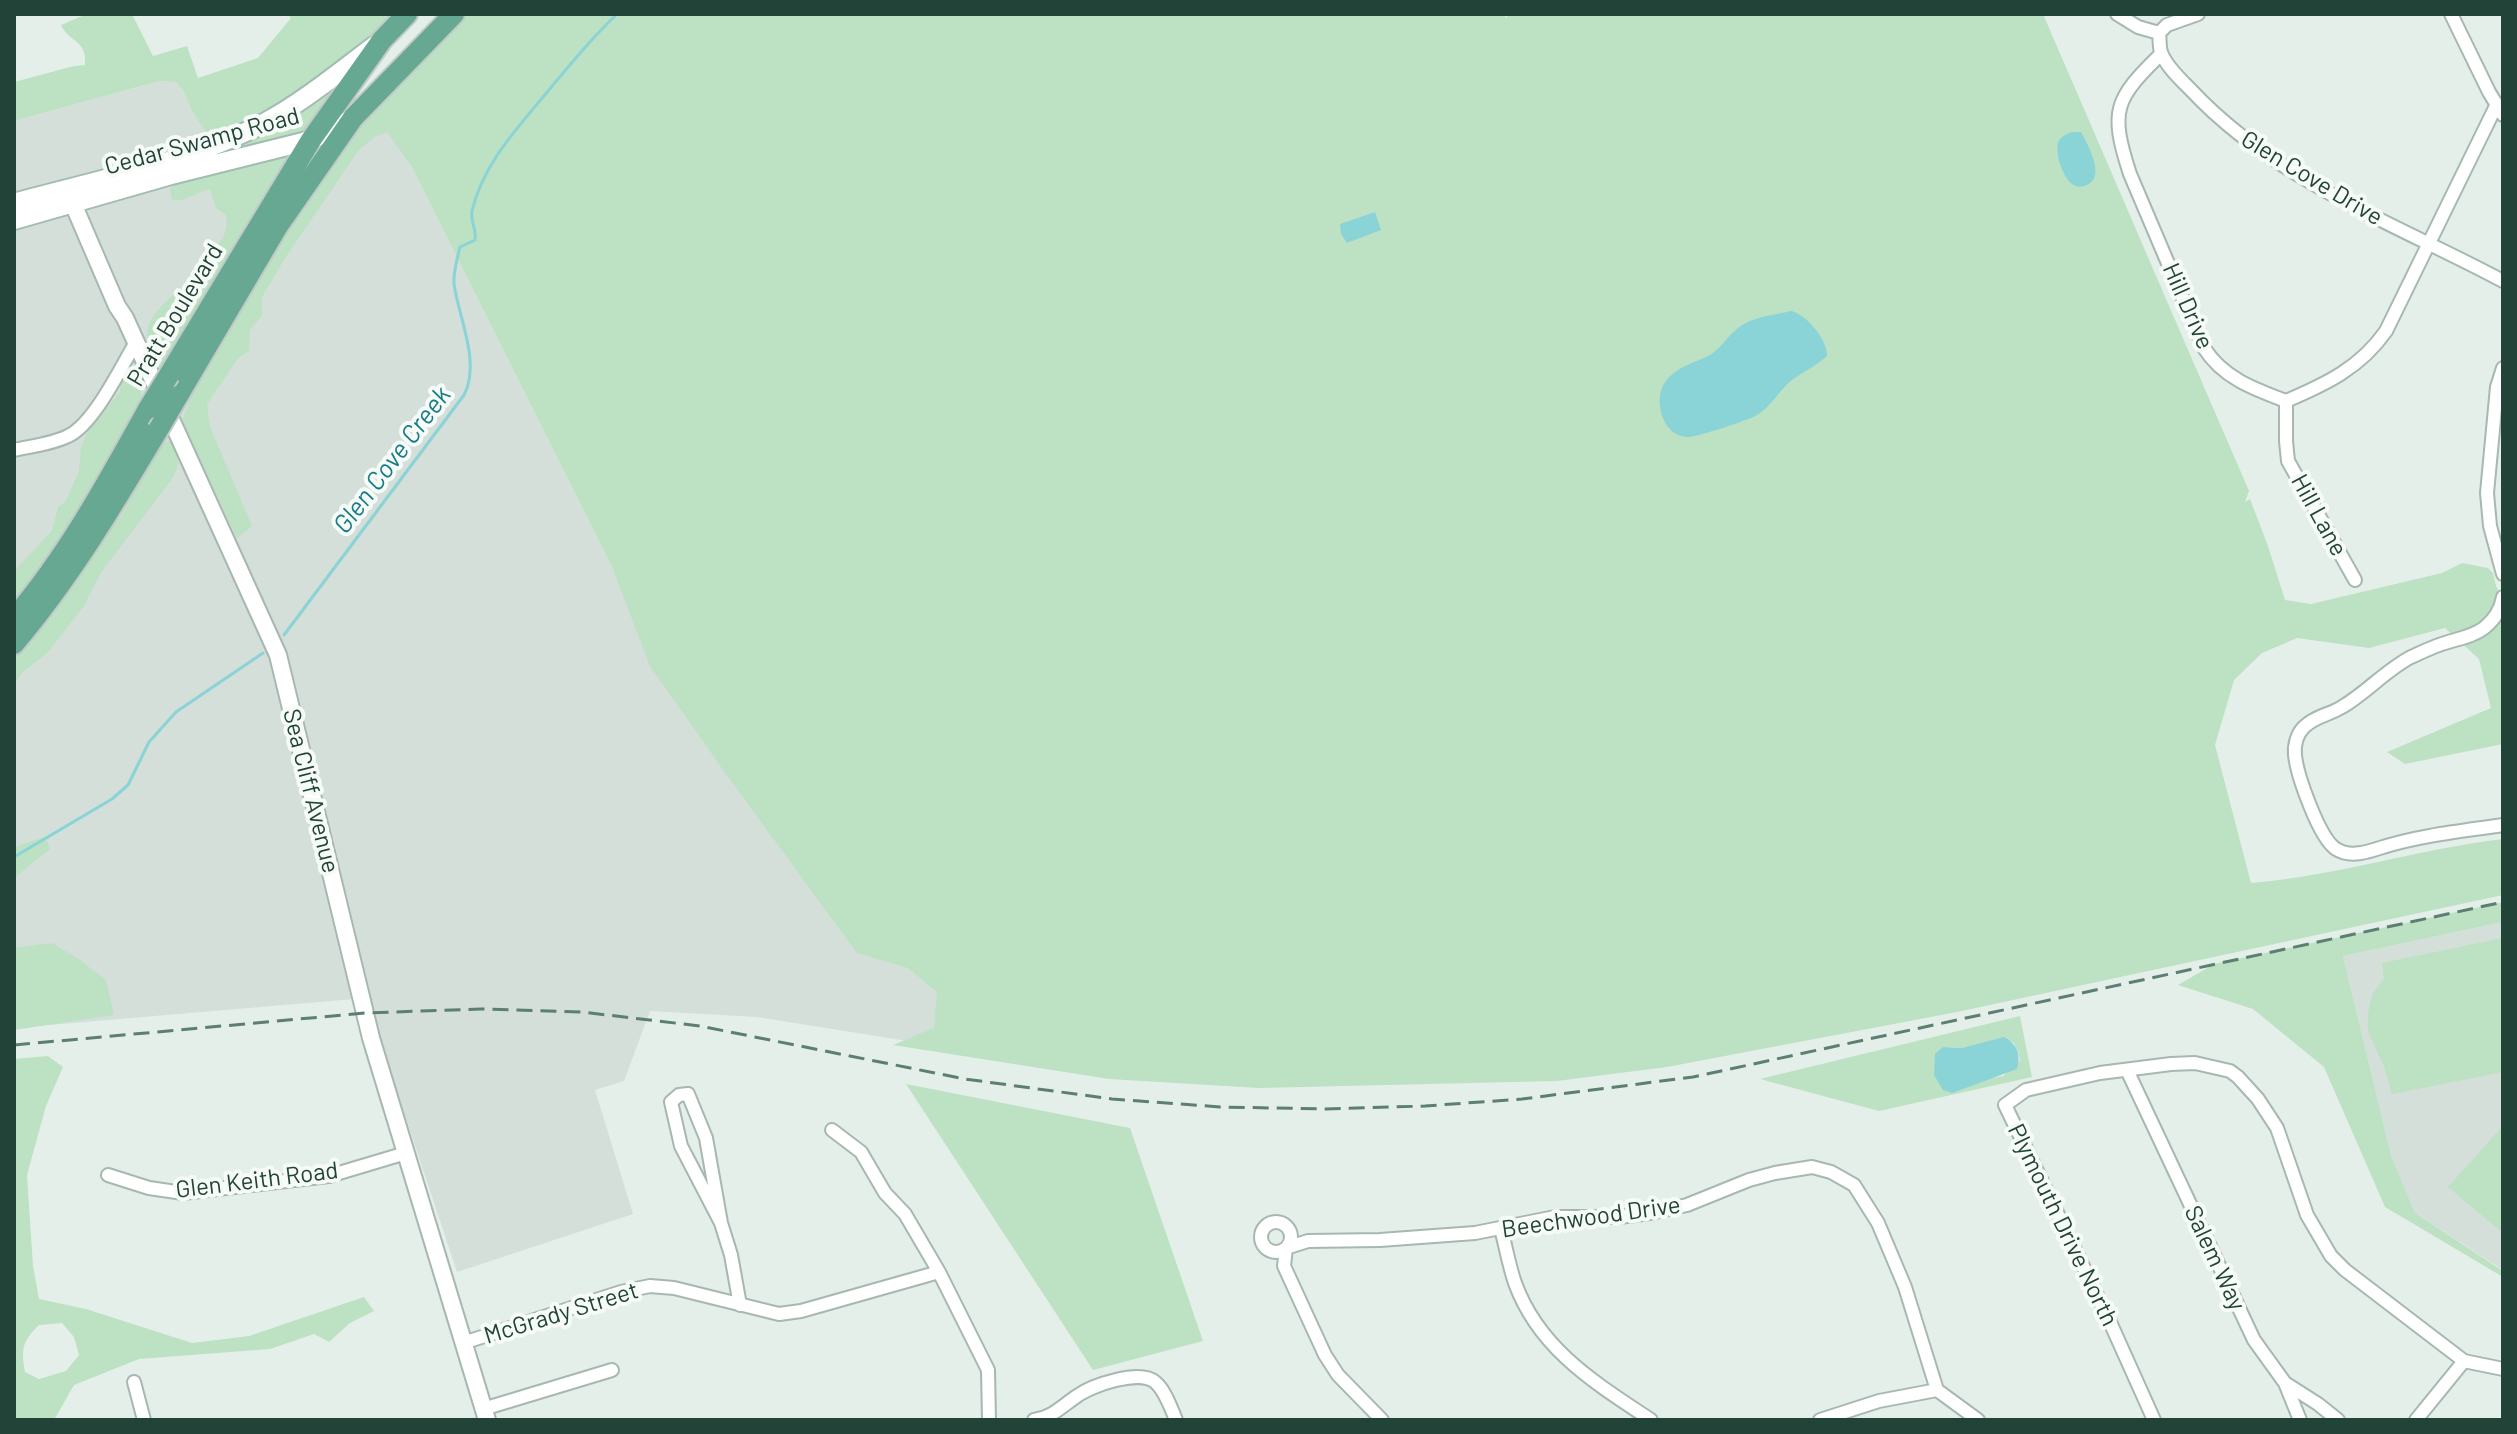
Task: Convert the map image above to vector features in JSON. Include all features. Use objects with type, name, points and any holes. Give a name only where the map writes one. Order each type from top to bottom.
[{"type":"main road","name":"Cedar Swamp Road","points":[[14,220],[265,122],[308,95],[382,40],[407,14]]},
{"type":"main road","points":[[416,53],[410,45],[409,33],[412,23],[420,14]]},
{"type":"main road","name":"Cedar Swamp Road","points":[[14,203],[75,197],[311,140],[353,118],[454,14]]},
{"type":"main road","name":"Pratt Boulevard","points":[[14,618],[59,559],[96,502],[148,409],[311,140],[382,40]]},
{"type":"main road","name":"Pratt Boulevard","points":[[14,644],[73,568],[110,511],[278,226],[353,118]]},
{"type":"street","points":[[2117,14],[2138,27],[2159,33]]},
{"type":"street","points":[[2159,33],[2167,25],[2198,14]]},
{"type":"street","points":[[2286,401],[2323,385],[2372,351],[2386,331],[2427,244],[2500,109],[2451,14]]},
{"type":"street","points":[[2159,33],[2161,54]]},
{"type":"street","name":"Glen Cove Drive","points":[[2161,54],[2201,101],[2258,149],[2336,197],[2503,281]]},
{"type":"street","name":"Hill Drive","points":[[2161,54],[2131,84],[2122,99],[2119,130],[2130,174],[2211,359],[2247,386],[2286,401]]},
{"type":"street","name":"Sea Cliff Avenue","points":[[75,197],[117,306],[278,655],[371,1038],[485,1415]]},
{"type":"street","points":[[14,450],[67,437],[82,428],[136,342]]},
{"type":"street","points":[[2503,368],[2497,387],[2487,493],[2490,526],[2503,574]]},
{"type":"street","name":"Hill Lane","points":[[2286,401],[2288,461],[2355,580]]},
{"type":"street","points":[[2502,601],[2492,621],[2482,630],[2408,659],[2345,705],[2315,718],[2297,738],[2295,752],[2314,816],[2337,850],[2352,854],[2369,852],[2406,840],[2503,825]]},
{"type":"street","points":[[2127,1070],[2195,1063],[2230,1071],[2238,1077],[2258,1099],[2277,1128],[2307,1215],[2331,1256],[2464,1361],[2503,1369]]},
{"type":"street","name":"Salem Way","points":[[2127,1070],[2254,1340],[2285,1383],[2338,1420]]},
{"type":"street","name":"Plymouth Drive North","points":[[2127,1070],[2026,1090],[2005,1105],[2154,1420]]},
{"type":"street","points":[[721,1223],[681,1146],[671,1102],[679,1095],[688,1094],[706,1138],[740,1305]]},
{"type":"street","points":[[832,1130],[861,1152],[885,1193],[905,1214],[939,1272],[988,1370],[989,1420]]},
{"type":"street","name":"Glen Keith Road","points":[[108,1175],[149,1188],[183,1193],[329,1176],[406,1153]]},
{"type":"street","name":"Beechwood Drive","points":[[1382,1420],[1338,1375],[1325,1355],[1284,1266],[1286,1248],[1308,1241],[1424,1237],[1501,1229],[1555,1217],[1619,1217],[1650,1213],[1687,1205],[1749,1180],[1812,1167],[1831,1172],[1854,1185],[1878,1223],[1905,1287],[1937,1390]]},
{"type":"street","points":[[1501,1229],[1515,1283],[1535,1322],[1553,1347],[1574,1366],[1651,1420]]},
{"type":"street","name":"McGrady Street","points":[[463,1343],[621,1292],[650,1286],[674,1288],[779,1314],[801,1311],[939,1272]]},
{"type":"street","points":[[2416,1420],[2464,1361]]},
{"type":"street","points":[[485,1415],[612,1370]]},
{"type":"street","points":[[1034,1420],[1050,1416],[1084,1392],[1129,1377],[1143,1376],[1155,1382],[1176,1420]]},
{"type":"street","points":[[134,1382],[144,1420]]},
{"type":"street","points":[[2285,1383],[2300,1420]]},
{"type":"street","points":[[1820,1420],[1879,1401],[1937,1390],[1978,1420]]},
{"type":"shaded area","points":[[159,81],[176,82],[183,90],[213,144],[390,122],[645,633],[967,949],[970,1051],[757,1017],[650,1011],[624,1081],[595,1090],[633,1214],[457,1272],[366,998],[14,1028],[14,121]]},
{"type":"shaded area","points":[[2503,922],[2503,1270],[2415,1213],[2391,1155],[2343,956]]},
{"type":"green space","points":[[87,14],[132,14],[153,56],[187,46],[198,78],[258,58],[291,18],[287,14],[405,14],[167,369],[160,369],[153,359],[147,338],[148,328],[165,303],[198,273],[221,240],[226,227],[226,215],[216,208],[210,189],[182,200],[172,200],[170,190],[173,183],[213,144],[183,90],[176,82],[159,81],[14,121],[14,82],[85,65],[83,50],[61,25]]},
{"type":"green space","points":[[460,14],[1504,14],[1506,18],[1509,14],[2043,14],[2249,491],[2245,502],[2250,499],[2285,600],[2311,604],[2442,573],[2462,563],[2488,568],[2503,599],[2503,744],[2405,764],[2387,752],[2491,708],[2479,659],[2445,628],[2369,648],[2297,638],[2262,653],[2234,680],[2215,745],[2251,883],[2314,875],[2503,839],[2503,895],[1957,1012],[1667,1067],[1557,1081],[1259,1088],[1109,1079],[893,1045],[934,1028],[937,992],[908,968],[857,953],[650,666],[613,569],[411,165],[387,132],[376,136],[358,151],[285,258],[262,297],[262,315],[250,330],[249,351],[238,358],[207,404],[210,427],[252,526],[237,538],[182,420],[201,373],[283,236],[341,149],[400,77]]},
{"type":"green space","points":[[128,367],[135,368],[142,380],[141,402],[107,476],[83,502],[63,541],[25,587],[14,606],[14,571],[52,531],[58,507],[65,502],[79,472],[81,446],[87,433],[120,392],[120,376]]},
{"type":"green space","points":[[172,440],[178,460],[172,479],[102,571],[83,607],[48,652],[23,672],[14,684],[14,651],[45,623],[54,604],[67,588],[74,586],[95,544],[122,515],[149,461],[163,444]]},
{"type":"green space","points":[[45,837],[50,849],[14,878],[14,847]]},
{"type":"green space","points":[[2503,902],[2503,922],[2343,956],[2391,1155],[2415,1213],[2503,1271],[2503,1277],[2385,1207],[2324,1067],[2253,1009],[2178,985],[2214,964]]},
{"type":"green space","points":[[2503,938],[2503,1072],[2392,1094],[2384,1066],[2368,1032],[2368,1012],[2373,993],[2384,979],[2382,963]]},
{"type":"green space","points":[[52,943],[106,980],[114,1015],[14,1030],[14,948]]},
{"type":"green space","points":[[2020,1016],[2032,1077],[1879,1111],[1760,1079]],"holes":[[[2013,1042],[2020,1060],[2003,1076],[1991,1078],[1944,1047]]]},
{"type":"green space","points":[[48,1056],[63,1067],[46,1106],[27,1175],[33,1266],[39,1299],[86,1309],[192,1343],[249,1336],[364,1297],[374,1311],[350,1323],[329,1342],[314,1334],[270,1349],[139,1359],[74,1385],[54,1420],[14,1420],[14,1059]],"holes":[[[62,1323],[74,1337],[79,1355],[66,1371],[39,1379],[25,1372],[24,1346],[39,1325]]]},
{"type":"green space","points":[[906,1084],[1130,1128],[1203,1341],[1093,1370]]},
{"type":"green space","points":[[2503,1126],[2503,1233],[2448,1187]]},
{"type":"water","points":[[2072,132],[2081,132],[2094,162],[2095,177],[2084,186],[2076,186],[2069,181],[2059,159],[2059,141]]},
{"type":"water","points":[[1375,212],[1381,230],[1347,243],[1341,234],[1340,224]]},
{"type":"water","points":[[1791,311],[1815,329],[1824,343],[1827,356],[1792,380],[1757,415],[1688,437],[1672,431],[1660,406],[1666,381],[1680,369],[1713,353],[1744,324]]},
{"type":"water","points":[[2004,1037],[2017,1050],[2017,1069],[1952,1093],[1943,1090],[1934,1075],[1935,1054],[1943,1047],[1962,1048]]},
{"type":"waterway","name":"Glen Cove Creek","points":[[284,635],[464,395],[469,382],[470,355],[454,275],[460,247],[475,240],[472,215],[477,194],[511,136],[579,54],[617,14]]},
{"type":"waterway","name":"Glen Cove Creek","points":[[14,857],[112,799],[128,785],[149,742],[176,712],[263,653]]},
{"type":"railway","points":[[14,1045],[365,1013],[481,1009],[582,1012],[700,1026],[965,1079],[1112,1099],[1220,1107],[1326,1109],[1425,1106],[1522,1099],[1693,1077],[2503,902]]}]
